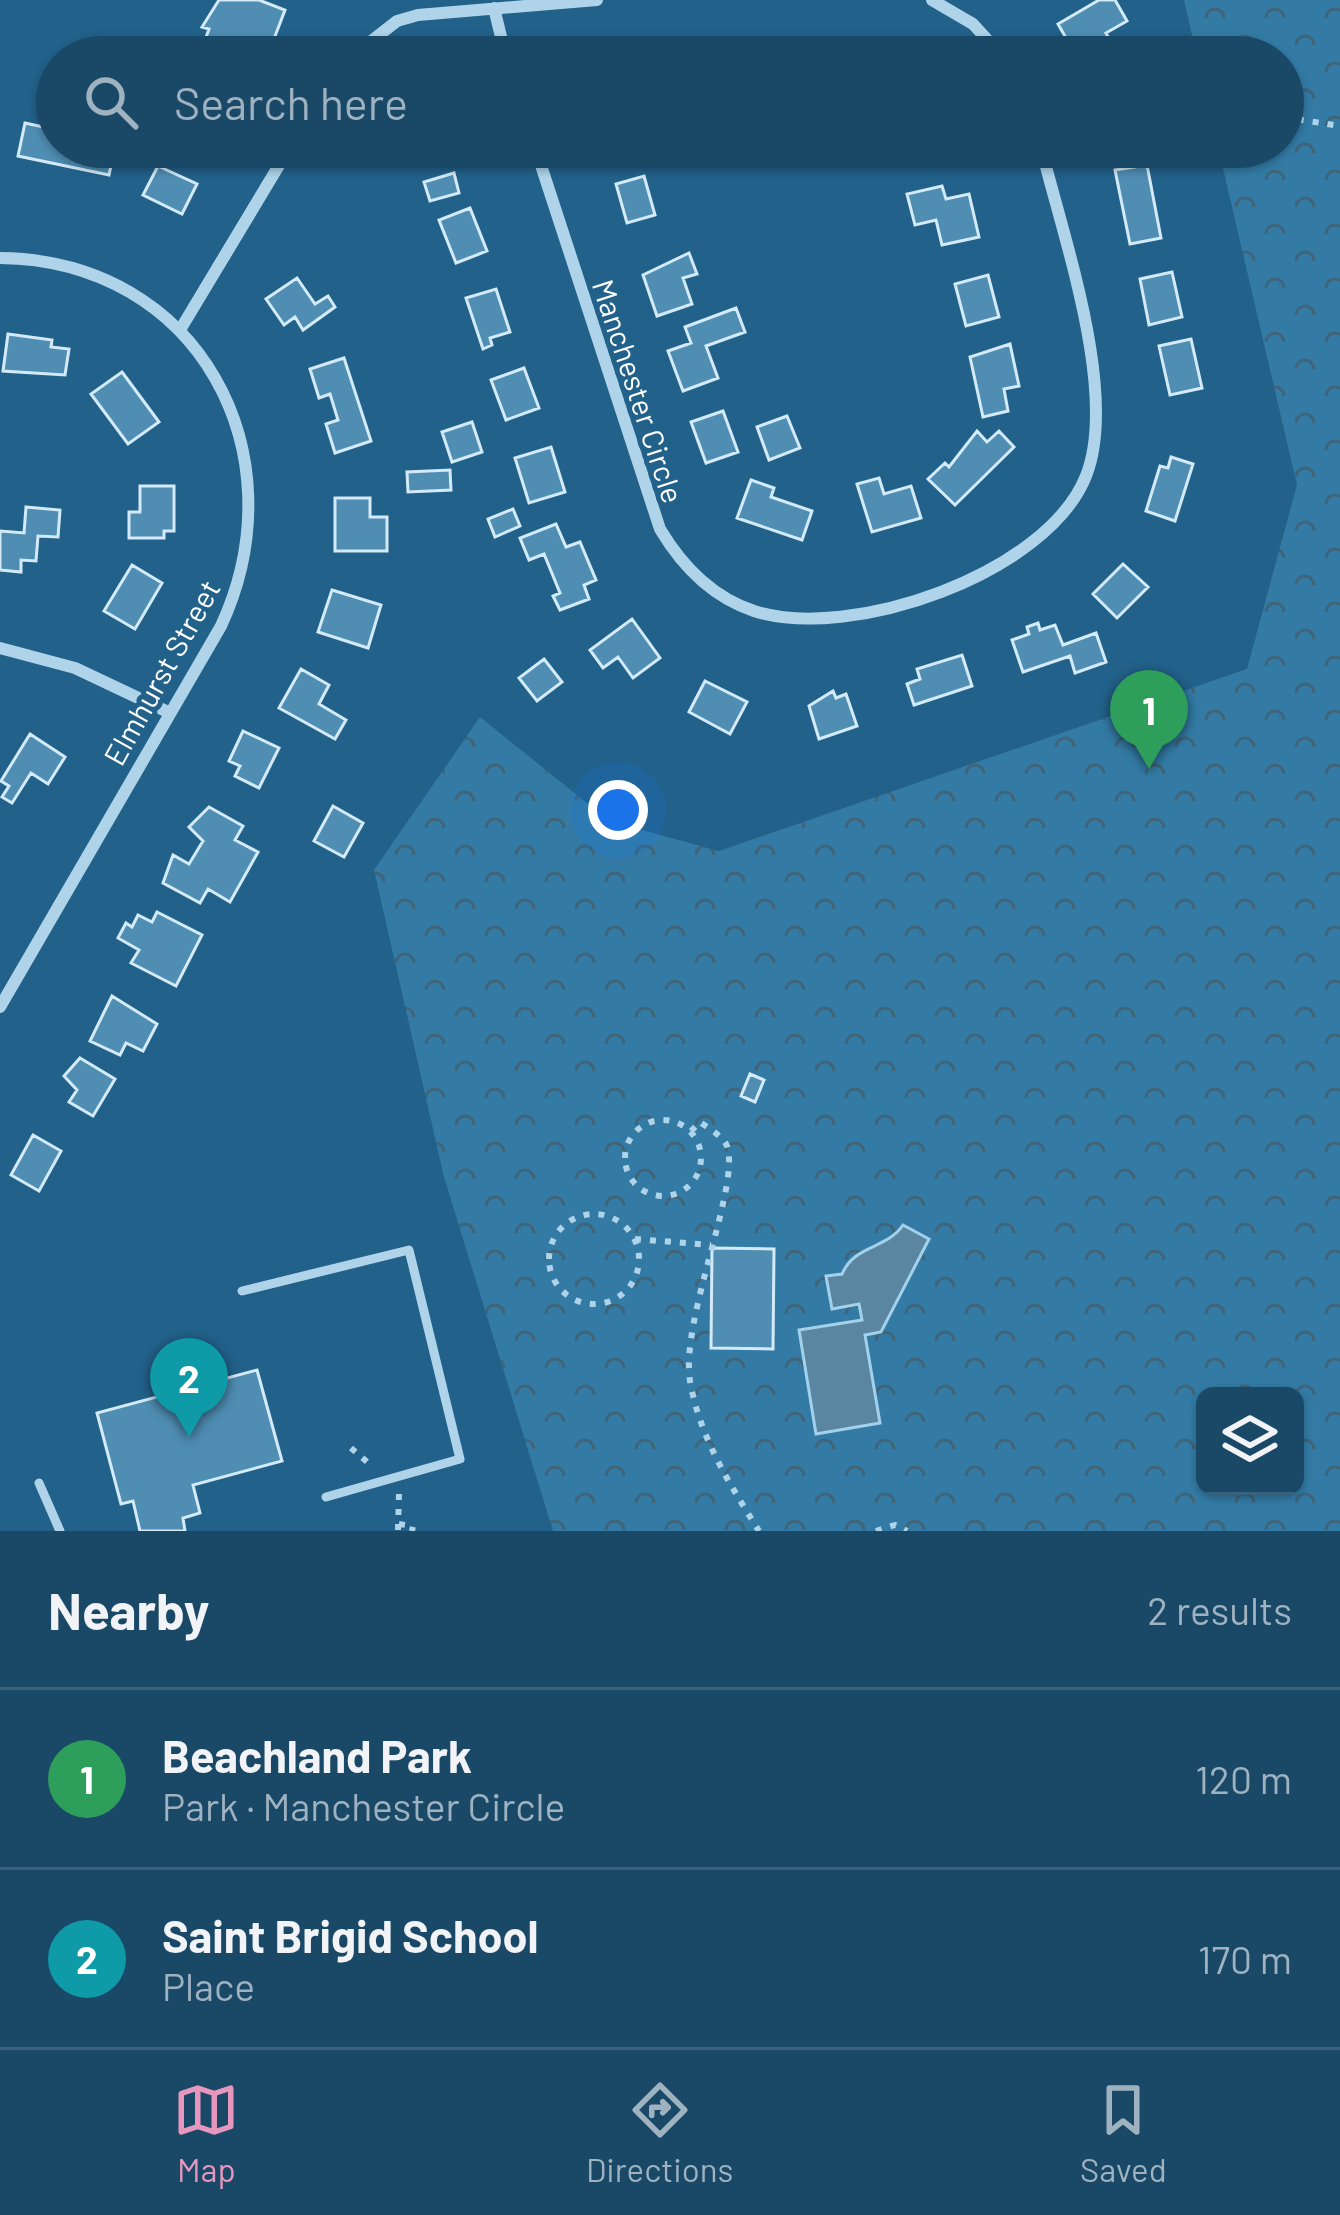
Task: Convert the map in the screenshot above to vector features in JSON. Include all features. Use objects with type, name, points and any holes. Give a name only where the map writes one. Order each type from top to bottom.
[{"type":"street","points":[[378,36],[397,21],[597,0]]},
{"type":"street","points":[[932,0],[973,24],[984,36]]},
{"type":"street","points":[[494,8],[501,36]]},
{"type":"street","points":[[180,330],[277,168]]},
{"type":"street","name":"Manchester Circle","points":[[542,168],[660,529],[675,554],[727,598],[752,610],[811,620],[875,611],[998,565],[1043,532],[1077,496],[1094,451],[1098,410],[1046,168]]},
{"type":"street","name":"Elmhurst Street","points":[[0,258],[31,259],[88,274],[180,330],[213,370],[238,424],[251,516],[234,598],[0,1007]]},
{"type":"street","points":[[0,648],[75,668],[168,712]]},
{"type":"lane","points":[[242,1291],[409,1250],[460,1459],[326,1497]]},
{"type":"lane","points":[[39,1484],[60,1531]]},
{"type":"path","points":[[1304,120],[1340,126]]},
{"type":"path","points":[[660,1119],[691,1131],[701,1163],[682,1191],[665,1196],[634,1184],[626,1168],[631,1136],[660,1119]]},
{"type":"path","points":[[691,1131],[700,1122],[727,1146],[711,1245],[693,1317],[690,1382],[707,1442],[759,1531]]},
{"type":"path","points":[[635,1239],[637,1273],[615,1300],[580,1303],[553,1280],[550,1244],[574,1218],[609,1216],[635,1239],[711,1245]]},
{"type":"path","points":[[400,1490],[399,1527],[413,1526],[412,1531]]},
{"type":"path","points":[[876,1531],[895,1526],[907,1531]]},
{"type":"green space","points":[[1184,0],[1340,0],[1340,1531],[553,1531],[444,1177],[374,870],[480,717],[609,821],[719,851],[1247,669],[1297,485],[1223,168],[1304,168],[1304,36],[1192,36]]},
{"type":"shaded area","points":[[903,1225],[929,1239],[881,1332],[865,1335],[880,1423],[816,1434],[799,1330],[862,1320],[859,1304],[832,1309],[826,1276],[842,1274],[855,1257]]},
{"type":"building","points":[[219,0],[259,0],[285,10],[275,36],[206,36],[209,29],[202,27]]},
{"type":"building","points":[[1099,0],[1115,0],[1127,21],[1108,36],[1065,36],[1058,24]]},
{"type":"building","points":[[25,123],[36,125],[36,160],[18,156]]},
{"type":"building","points":[[75,168],[110,168],[109,175]]},
{"type":"building","points":[[157,168],[197,184],[182,214],[143,195]]},
{"type":"building","points":[[1148,168],[1161,238],[1130,244],[1115,170]]},
{"type":"building","points":[[454,173],[459,193],[430,201],[424,182]]},
{"type":"building","points":[[644,176],[655,215],[627,223],[616,184]]},
{"type":"building","points":[[942,186],[946,199],[969,194],[979,237],[942,245],[936,220],[915,225],[907,194]]},
{"type":"building","points":[[470,208],[487,251],[456,263],[439,220]]},
{"type":"building","points":[[689,253],[697,274],[683,278],[692,304],[657,316],[643,275]]},
{"type":"building","points":[[1172,272],[1182,317],[1149,325],[1140,279]]},
{"type":"building","points":[[988,275],[999,317],[966,326],[955,284]]},
{"type":"building","points":[[297,278],[315,304],[328,296],[335,307],[303,330],[295,317],[284,325],[266,299]]},
{"type":"building","points":[[496,289],[510,332],[490,338],[492,345],[483,349],[466,298]]},
{"type":"building","points":[[736,308],[745,332],[706,346],[718,378],[683,391],[668,351],[691,343],[685,327]]},
{"type":"building","points":[[8,334],[52,340],[51,347],[69,349],[65,375],[3,371]]},
{"type":"building","points":[[1191,339],[1202,388],[1170,395],[1159,346]]},
{"type":"building","points":[[1010,344],[1019,386],[1004,389],[1008,411],[983,417],[970,357]]},
{"type":"building","points":[[344,358],[371,441],[335,453],[326,424],[338,420],[330,394],[319,398],[310,369]]},
{"type":"building","points":[[524,368],[539,408],[506,420],[491,380]]},
{"type":"building","points":[[122,372],[159,422],[128,444],[91,394]]},
{"type":"building","points":[[723,411],[738,452],[706,463],[691,422]]},
{"type":"building","points":[[787,416],[800,448],[769,460],[757,427]]},
{"type":"building","points":[[472,422],[482,452],[452,462],[442,432]]},
{"type":"building","points":[[977,431],[987,442],[999,431],[1014,447],[955,505],[928,479],[945,463],[949,467]]},
{"type":"building","points":[[551,447],[565,492],[529,503],[515,458]]},
{"type":"building","points":[[1171,457],[1193,464],[1175,521],[1146,511],[1160,466],[1168,468]]},
{"type":"building","points":[[450,470],[451,490],[408,492],[407,472]]},
{"type":"building","points":[[879,478],[884,494],[911,486],[921,518],[872,532],[857,484]]},
{"type":"building","points":[[751,480],[774,488],[771,497],[812,511],[802,540],[737,518]]},
{"type":"building","points":[[140,486],[174,486],[174,531],[164,531],[164,538],[129,538],[129,512],[140,512]]},
{"type":"building","points":[[335,498],[370,498],[370,517],[387,517],[387,551],[335,551]]},
{"type":"building","points":[[26,507],[60,510],[58,537],[38,536],[36,561],[21,560],[21,572],[0,570],[0,531],[24,533]]},
{"type":"building","points":[[513,509],[520,526],[495,537],[488,519]]},
{"type":"building","points":[[556,524],[566,547],[580,542],[596,580],[584,585],[589,599],[560,610],[553,596],[560,593],[544,554],[529,560],[520,538]]},
{"type":"building","points":[[1123,564],[1148,587],[1117,618],[1093,594]]},
{"type":"building","points":[[132,565],[162,583],[135,629],[104,611]]},
{"type":"building","points":[[332,590],[381,605],[368,648],[318,632]]},
{"type":"building","points":[[632,619],[660,658],[633,678],[618,657],[603,668],[590,650]]},
{"type":"building","points":[[1038,623],[1040,630],[1055,625],[1063,645],[1096,633],[1106,662],[1075,673],[1070,656],[1023,672],[1012,640],[1029,634],[1027,627]]},
{"type":"building","points":[[962,655],[972,686],[914,705],[907,684],[920,679],[917,669]]},
{"type":"building","points":[[544,659],[562,682],[537,701],[519,678]]},
{"type":"building","points":[[301,669],[329,685],[319,704],[346,720],[335,739],[279,708]]},
{"type":"building","points":[[705,681],[747,702],[730,734],[689,712]]},
{"type":"building","points":[[833,691],[836,698],[846,694],[857,726],[819,739],[809,706]]},
{"type":"building","points":[[243,731],[279,748],[259,788],[235,776],[240,766],[229,761]]},
{"type":"building","points":[[30,734],[65,757],[48,784],[31,773],[12,803],[2,797],[9,786],[1,781]]},
{"type":"building","points":[[333,806],[363,823],[344,857],[314,841]]},
{"type":"building","points":[[209,807],[243,826],[235,840],[258,852],[230,902],[208,889],[200,903],[163,883],[173,855],[189,864],[203,841],[189,827]]},
{"type":"building","points":[[157,912],[202,935],[176,986],[131,963],[139,950],[118,938],[126,923],[132,927],[138,915],[152,922]]},
{"type":"building","points":[[112,996],[157,1024],[143,1051],[126,1043],[120,1055],[90,1041]]},
{"type":"building","points":[[80,1058],[115,1079],[93,1116],[69,1102],[77,1090],[64,1076]]},
{"type":"building","points":[[750,1074],[764,1080],[755,1102],[741,1096]]},
{"type":"building","points":[[33,1135],[61,1151],[39,1191],[11,1175]]},
{"type":"building","points":[[712,1248],[774,1249],[773,1349],[711,1348]]},
{"type":"building","points":[[257,1370],[282,1461],[193,1485],[200,1513],[183,1518],[185,1531],[140,1531],[133,1501],[121,1504],[97,1413]]},
{"type":"place","name":"Beachland Park","points":[[1149,769]]},
{"type":"place","name":"Saint Brigid School","points":[[189,1437]]}]
